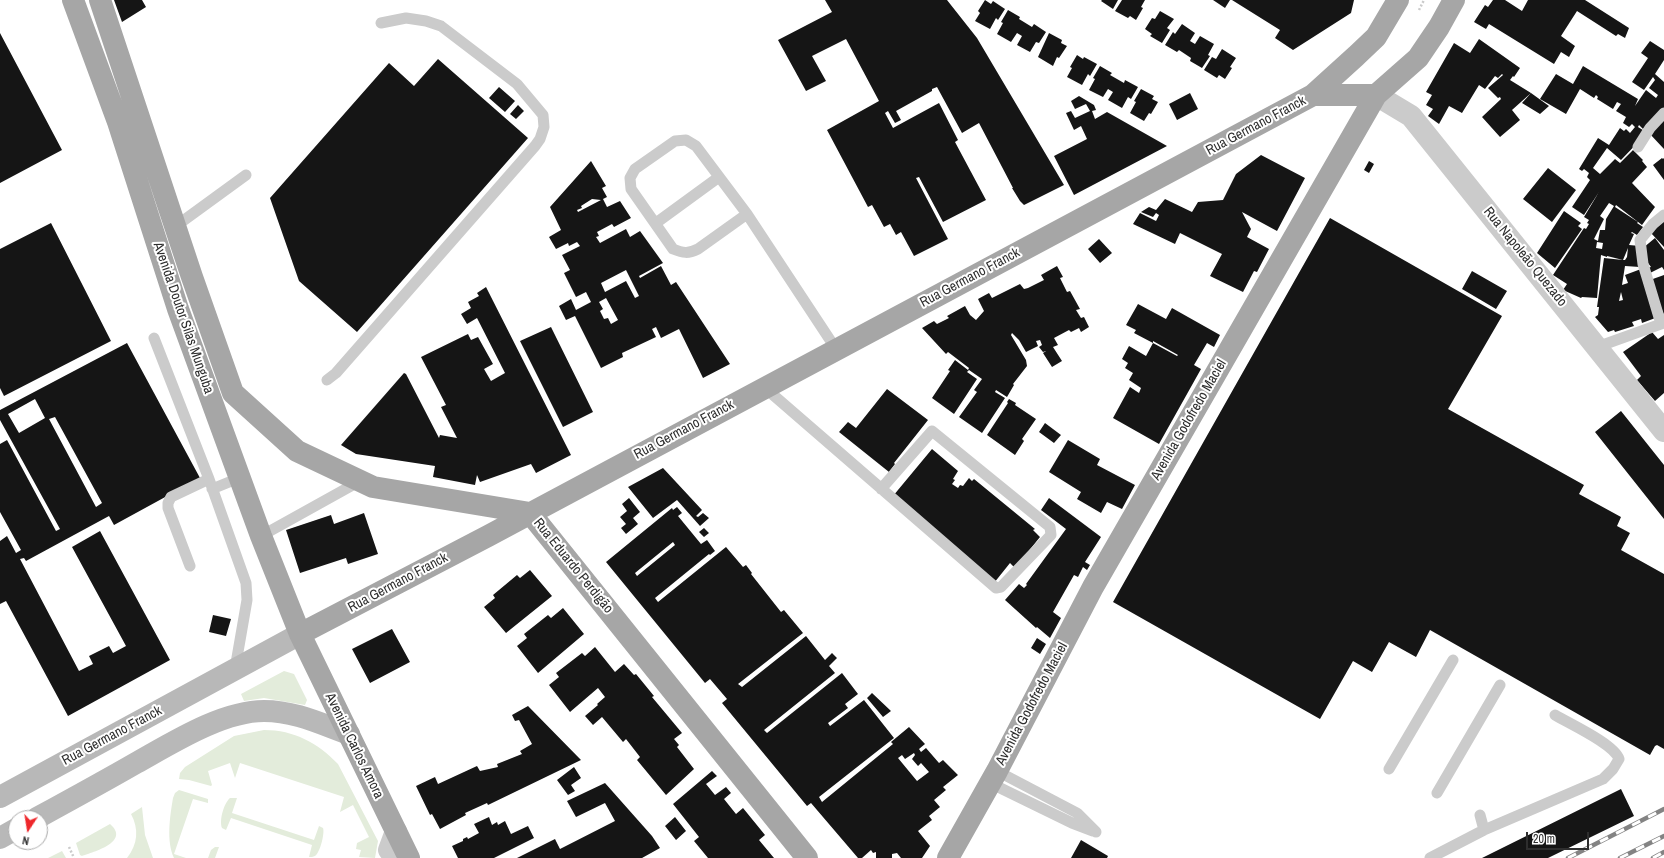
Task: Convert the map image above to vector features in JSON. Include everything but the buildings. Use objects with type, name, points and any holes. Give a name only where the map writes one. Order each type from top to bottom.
[{"type":"main road","name":"Avenida Doutor Silas Munguba","points":[[73,0],[118,122],[178,309],[239,478],[300,634]]},
{"type":"main road","name":"Avenida Doutor Silas Munguba","points":[[100,0],[192,277],[233,393]]},
{"type":"main road","points":[[1313,95],[1376,37],[1397,0]]},
{"type":"main road","name":"Avenida Godofredo Maciel","points":[[948,858],[994,777],[1093,587],[1376,95],[1418,58],[1439,27],[1454,0]]},
{"type":"main road","name":"Rua Germano Franck","points":[[0,797],[300,634],[530,513],[1313,95],[1376,95]]},
{"type":"main road","name":"Rua Eduardo Perdigão","points":[[233,393],[297,452],[373,487],[530,513],[807,858]]},
{"type":"main road","name":"Avenida Carlos Amora","points":[[300,634],[349,734],[398,848]]},
{"type":"main road","points":[[48,812],[181,738],[238,714],[263,711],[285,712],[349,734]]},
{"type":"street","name":"Rua Napoleão Quezado","points":[[1376,95],[1411,116],[1664,431]]},
{"type":"lane","points":[[327,380],[336,373],[535,146],[540,139],[544,127],[542,115],[517,84],[441,26],[426,21],[406,18],[380,23]]},
{"type":"lane","points":[[1638,147],[1650,128],[1664,113]]},
{"type":"lane","points":[[746,214],[690,253],[682,253],[673,249],[631,189],[630,178],[635,169],[676,141],[686,140],[696,146],[746,214],[836,349]]},
{"type":"lane","points":[[176,226],[246,175]]},
{"type":"lane","points":[[656,223],[719,177]]},
{"type":"lane","points":[[1597,347],[1663,324],[1643,264],[1640,240],[1653,224],[1664,215]]},
{"type":"lane","points":[[154,338],[210,484],[247,587],[247,600],[235,669]]},
{"type":"lane","points":[[764,387],[996,588],[1001,587],[1051,534],[1050,527],[932,431],[882,489]]},
{"type":"lane","points":[[190,566],[168,508],[168,503],[171,497],[210,484],[239,478]]},
{"type":"lane","points":[[261,536],[360,481]]},
{"type":"lane","points":[[1389,769],[1454,660]]},
{"type":"lane","points":[[1437,793],[1500,685]]},
{"type":"lane","points":[[1430,858],[1484,830],[1603,779],[1613,768],[1619,759],[1617,754],[1610,746],[1555,716]]},
{"type":"lane","points":[[994,777],[1077,813],[1096,832],[1072,823],[994,777]]},
{"type":"lane","points":[[1480,815],[1484,830]]},
{"type":"path","points":[[69,847],[74,858]]},
{"type":"green space","points":[[284,671],[294,674],[307,700],[305,705],[264,698],[244,701],[241,694]]},
{"type":"green space","points":[[264,730],[285,732],[305,739],[322,750],[338,764],[378,841],[375,858],[359,857],[361,850],[356,849],[357,843],[369,837],[353,805],[340,812],[344,797],[240,763],[235,778],[230,763],[208,771],[211,786],[179,779],[180,773],[185,767],[234,736]]},
{"type":"green space","points":[[179,790],[208,799],[208,803],[193,799],[174,854],[186,858],[174,858],[169,836],[173,798],[175,793]]},
{"type":"green space","points":[[230,798],[237,798],[232,813],[314,840],[319,826],[323,828],[322,843],[319,851],[314,856],[309,857],[312,845],[231,818],[226,830],[222,828],[221,821],[223,812]]},
{"type":"green space","points":[[142,807],[145,835],[153,858],[127,858],[131,853],[136,836],[134,820],[131,814]]},
{"type":"green space","points":[[110,824],[115,830],[116,836],[113,841],[101,849],[82,856],[80,855],[76,843]]},
{"type":"green space","points":[[215,847],[219,847],[215,858],[208,858],[211,850]]},
{"type":"green space","points":[[62,851],[66,858],[48,858]]},
{"type":"railway","points":[[1568,858],[1664,809]]},
{"type":"railway","points":[[1620,858],[1664,836]]},
{"type":"railway","points":[[1653,858],[1664,852]]}]
